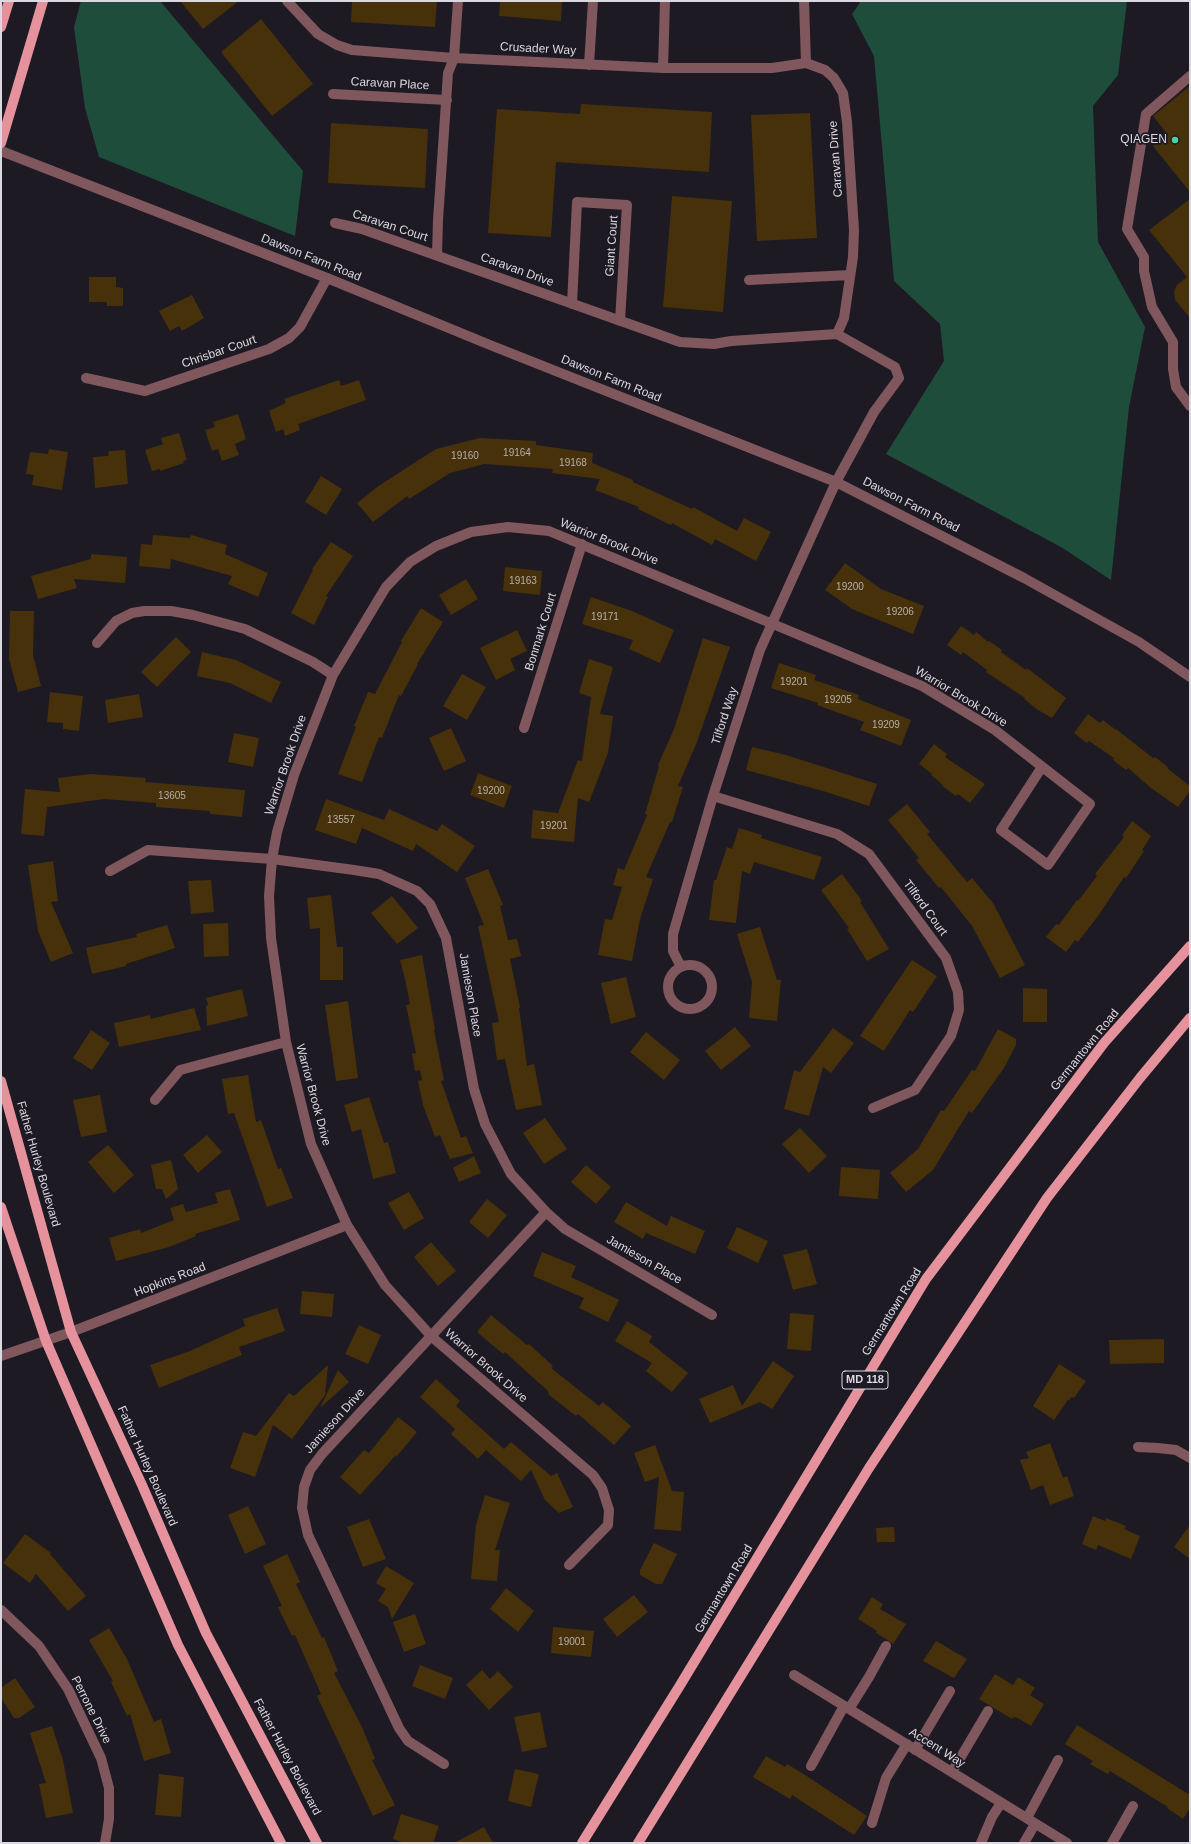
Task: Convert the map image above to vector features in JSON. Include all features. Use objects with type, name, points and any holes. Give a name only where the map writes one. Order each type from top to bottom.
[{"type":"main road","points":[[1,27],[9,1]]},
{"type":"main road","points":[[1,142],[43,1]]},
{"type":"main road","name":"Germantown Road","points":[[582,1843],[680,1687],[926,1279],[1104,1043],[1190,946]]},
{"type":"main road","points":[[638,1843],[869,1468],[1047,1198],[1135,1084],[1190,1018]]},
{"type":"main road","name":"Father Hurley Boulevard","points":[[1,1081],[71,1332],[142,1485],[206,1633],[317,1843]]},
{"type":"main road","points":[[1,1207],[46,1341],[178,1645],[281,1843]]},
{"type":"street","name":"Crusader Way","points":[[287,1],[318,34],[337,45],[352,50],[454,58],[663,68],[772,68],[806,63]]},
{"type":"street","points":[[437,255],[448,73],[454,58],[458,1]]},
{"type":"street","points":[[589,65],[593,1]]},
{"type":"street","points":[[663,68],[665,1]]},
{"type":"street","points":[[804,1],[806,63]]},
{"type":"street","name":"Caravan Drive","points":[[437,255],[680,342],[698,344],[837,334],[844,318],[854,230],[847,122],[843,93],[834,78],[825,70],[806,63]]},
{"type":"street","points":[[1190,76],[1146,114],[1127,229],[1144,257],[1144,271],[1152,307],[1173,342],[1173,369],[1176,387],[1190,406]]},
{"type":"street","name":"Caravan Place","points":[[333,94],[447,100]]},
{"type":"street","name":"Dawson Farm Road","points":[[1,151],[327,278],[497,348],[836,482],[1024,578],[1139,642],[1190,677]]},
{"type":"street","name":"Giant Court","points":[[572,304],[577,202],[627,205],[620,321]]},
{"type":"street","name":"Caravan Court","points":[[335,223],[362,229],[437,255]]},
{"type":"street","points":[[749,280],[850,275]]},
{"type":"street","name":"Chrisbar Court","points":[[86,378],[145,391],[269,349],[288,338],[300,327],[327,278]]},
{"type":"street","points":[[836,482],[874,412],[899,378],[895,367],[837,334]]},
{"type":"street","name":"Tilford Way","points":[[681,967],[673,951],[673,934],[713,796],[760,650],[836,482]]},
{"type":"street","name":"Warrior Brook Drive","points":[[569,1565],[608,1526],[609,1510],[602,1488],[593,1475],[432,1337],[385,1285],[347,1225],[311,1144],[286,1042],[271,938],[269,896],[272,859],[277,832],[294,775],[333,675],[386,587],[410,562],[436,546],[471,532],[508,527],[549,531],[922,686],[995,730],[1090,804],[1048,865],[1001,830],[1042,767]]},
{"type":"street","name":"Bonmark Court","points":[[524,728],[582,544]]},
{"type":"street","points":[[97,643],[116,621],[132,613],[144,611],[170,611],[193,615],[245,629],[313,662],[333,675]]},
{"type":"street","name":"Tilford Court","points":[[713,796],[836,834],[869,854],[946,958],[958,992],[958,1010],[951,1036],[916,1090],[873,1108]]},
{"type":"street","name":"Jamieson Place","points":[[110,871],[148,850],[272,859],[379,874],[417,891],[430,904],[446,938],[474,1089],[485,1124],[511,1174],[546,1212],[565,1229],[712,1315]]},
{"type":"street","points":[[688,965],[701,969],[710,979],[712,986],[708,999],[697,1008],[682,1008],[671,998],[668,984],[670,977],[681,967],[688,965]]},
{"type":"street","points":[[155,1100],[180,1070],[286,1042]]},
{"type":"street","name":"Jamieson Drive","points":[[444,1764],[408,1741],[399,1728],[308,1534],[302,1508],[304,1487],[310,1470],[322,1454],[414,1353],[432,1337],[546,1212]]},
{"type":"street","name":"Hopkins Road","points":[[1,1356],[71,1332],[347,1225]]},
{"type":"street","points":[[1138,1447],[1176,1450],[1190,1458]]},
{"type":"street","name":"Perrone Drive","points":[[1,1610],[39,1646],[68,1689],[101,1758],[109,1788],[109,1819],[105,1843]]},
{"type":"street","points":[[811,1766],[846,1707],[869,1677],[886,1646]]},
{"type":"street","name":"Accent Way","points":[[794,1675],[1067,1843]]},
{"type":"street","points":[[872,1823],[880,1791],[886,1778],[911,1747],[950,1691]]},
{"type":"street","points":[[952,1772],[988,1711]]},
{"type":"street","points":[[1024,1843],[1031,1821],[1058,1760]]},
{"type":"street","points":[[981,1843],[992,1818],[1001,1803]]},
{"type":"street","points":[[1112,1843],[1133,1806]]},
{"type":"green space","points":[[81,1],[160,1],[303,171],[295,236],[99,157],[85,108],[74,27]]},
{"type":"green space","points":[[861,1],[1127,1],[1118,75],[1093,106],[1098,242],[1145,327],[1129,407],[1111,580],[1061,547],[886,454],[944,361],[940,324],[894,281],[874,56],[852,14]]},
{"type":"building","points":[[180,1],[239,1],[203,29]]},
{"type":"building","points":[[352,1],[437,1],[435,27],[351,22]]},
{"type":"building","points":[[500,1],[562,1],[561,21],[499,16]]},
{"type":"building","points":[[261,19],[313,84],[272,116],[221,52]]},
{"type":"building","name":"QIAGEN","points":[[1190,86],[1190,192],[1153,146],[1168,135],[1153,116]]},
{"type":"building","points":[[581,104],[712,112],[709,172],[556,162],[551,237],[488,233],[497,109],[580,114]]},
{"type":"building","points":[[810,113],[817,238],[757,241],[751,115]]},
{"type":"building","points":[[331,123],[428,129],[425,188],[328,183]]},
{"type":"building","points":[[672,196],[732,201],[723,312],[663,307]]},
{"type":"building","points":[[1190,199],[1190,318],[1175,300],[1174,291],[1177,285],[1187,277],[1149,230]]},
{"type":"building","points":[[89,277],[116,277],[116,287],[123,288],[123,306],[107,306],[107,302],[89,302]]},
{"type":"building","points":[[192,295],[204,318],[182,331],[179,326],[170,331],[159,311]]},
{"type":"building","points":[[339,380],[341,386],[359,380],[366,400],[298,424],[300,430],[285,436],[283,429],[276,432],[269,411],[286,403],[284,399]]},
{"type":"building","points":[[238,414],[246,439],[235,444],[239,455],[222,461],[218,449],[212,451],[205,430],[215,427],[213,422]]},
{"type":"building","points":[[179,433],[187,460],[183,461],[184,463],[160,471],[160,469],[152,471],[145,450],[163,444],[161,438]]},
{"type":"building","points":[[480,438],[536,441],[536,445],[593,453],[592,463],[633,480],[633,482],[692,509],[693,507],[737,531],[744,518],[771,532],[756,561],[715,539],[712,545],[672,523],[671,525],[638,509],[639,507],[595,490],[600,479],[552,473],[553,469],[484,464],[450,473],[409,499],[407,496],[373,522],[357,503],[380,485],[436,449]]},
{"type":"building","points":[[49,449],[68,452],[62,490],[32,485],[34,475],[26,474],[30,452],[48,454]]},
{"type":"building","points":[[125,450],[128,484],[95,488],[93,457],[108,456],[109,451]]},
{"type":"building","points":[[321,476],[342,489],[326,515],[305,502]]},
{"type":"building","points":[[153,535],[190,538],[191,535],[227,545],[225,554],[268,573],[258,597],[228,584],[232,576],[171,559],[170,569],[139,566],[141,544],[152,545]]},
{"type":"building","points":[[331,542],[353,556],[326,596],[328,597],[314,625],[291,613],[313,570],[312,569]]},
{"type":"building","points":[[91,554],[127,557],[125,583],[74,579],[77,588],[38,599],[31,576],[91,559]]},
{"type":"building","points":[[845,563],[881,589],[924,606],[913,634],[852,609],[825,590]]},
{"type":"building","points":[[505,567],[542,571],[540,595],[503,591]]},
{"type":"building","points":[[466,579],[478,599],[451,615],[439,595]]},
{"type":"building","points":[[591,597],[632,611],[674,630],[660,663],[629,649],[633,640],[582,624]]},
{"type":"building","points":[[421,608],[443,622],[417,664],[401,696],[399,695],[382,738],[379,737],[362,782],[338,774],[356,727],[354,726],[368,692],[375,694],[402,642],[401,641]]},
{"type":"building","points":[[10,611],[34,611],[33,655],[41,686],[18,692],[9,659]]},
{"type":"building","points":[[961,626],[974,635],[976,632],[988,642],[989,641],[1002,650],[1001,652],[1026,670],[1027,668],[1066,698],[1052,718],[1038,710],[1024,699],[1025,698],[986,672],[987,670],[963,652],[961,655],[947,645]]},
{"type":"building","points":[[517,630],[527,651],[510,659],[515,670],[496,680],[480,648]]},
{"type":"building","points":[[176,637],[191,652],[157,687],[141,672]]},
{"type":"building","points":[[703,638],[730,647],[697,742],[678,786],[683,787],[672,822],[670,822],[646,877],[653,879],[640,919],[632,961],[598,955],[605,919],[612,920],[622,887],[613,885],[618,868],[624,870],[647,815],[645,814],[659,766],[658,765],[674,729]]},
{"type":"building","points":[[202,652],[236,660],[281,682],[271,703],[230,683],[197,676]]},
{"type":"building","points":[[589,659],[613,667],[600,714],[613,716],[608,753],[589,802],[578,798],[574,842],[531,838],[533,810],[558,813],[578,760],[582,761],[591,697],[579,693]]},
{"type":"building","points":[[779,663],[816,675],[814,680],[859,695],[858,699],[911,720],[901,746],[860,730],[864,722],[817,705],[818,703],[771,688]]},
{"type":"building","points":[[462,674],[486,687],[467,720],[443,706]]},
{"type":"building","points":[[50,692],[83,696],[79,731],[63,729],[63,723],[47,722]]},
{"type":"building","points":[[139,694],[143,717],[108,723],[105,700]]},
{"type":"building","points":[[1088,714],[1100,723],[1103,720],[1116,729],[1153,758],[1155,757],[1168,767],[1167,768],[1190,786],[1190,791],[1178,807],[1151,788],[1128,768],[1126,770],[1113,760],[1114,758],[1089,741],[1087,743],[1074,733]]},
{"type":"building","points":[[451,728],[466,761],[444,771],[429,738]]},
{"type":"building","points":[[234,733],[259,738],[253,767],[228,762]]},
{"type":"building","points":[[934,744],[947,754],[945,757],[985,784],[970,803],[958,794],[956,796],[942,786],[943,785],[931,775],[932,774],[919,764]]},
{"type":"building","points":[[752,747],[786,755],[877,784],[869,806],[823,791],[746,770]]},
{"type":"building","points":[[478,773],[512,786],[504,808],[470,795]]},
{"type":"building","points":[[91,774],[146,778],[145,782],[245,790],[242,817],[210,814],[210,811],[156,807],[156,803],[104,799],[47,807],[44,836],[21,834],[25,789],[60,792],[58,778]]},
{"type":"building","points":[[326,799],[384,820],[389,809],[437,831],[442,824],[475,846],[457,872],[416,844],[413,851],[362,828],[356,844],[315,830]]},
{"type":"building","points":[[907,804],[930,832],[927,834],[967,882],[972,878],[993,903],[1025,965],[1000,978],[972,926],[941,887],[939,888],[916,860],[919,858],[888,820]]},
{"type":"building","points":[[1132,821],[1151,836],[1142,850],[1144,851],[1126,878],[1124,877],[1098,916],[1078,942],[1075,940],[1066,952],[1046,937],[1056,924],[1059,925],[1097,876],[1095,874],[1124,837],[1122,835]]},
{"type":"building","points":[[739,828],[762,835],[761,838],[822,857],[814,880],[754,862],[750,874],[742,871],[736,923],[709,920],[714,880],[716,880],[727,847],[732,849]]},
{"type":"building","points":[[53,861],[58,901],[51,902],[73,953],[51,962],[38,931],[28,865]]},
{"type":"building","points":[[488,869],[503,905],[500,906],[508,940],[517,939],[521,956],[510,959],[520,1007],[527,1066],[534,1064],[542,1105],[516,1110],[505,1059],[497,1060],[492,1023],[499,1022],[478,926],[484,925],[465,878]]},
{"type":"building","points":[[842,874],[862,901],[860,902],[889,949],[867,961],[847,929],[849,928],[821,890]]},
{"type":"building","points":[[211,880],[214,912],[191,914],[188,881]]},
{"type":"building","points":[[331,895],[337,947],[343,947],[343,980],[320,980],[320,928],[310,929],[307,898]]},
{"type":"building","points":[[392,896],[418,928],[397,944],[371,913]]},
{"type":"building","points":[[228,923],[229,956],[204,957],[203,924]]},
{"type":"building","points":[[167,925],[175,948],[126,964],[126,966],[92,974],[86,948],[137,937],[136,934]]},
{"type":"building","points":[[760,927],[777,980],[781,980],[777,1021],[749,1018],[752,982],[737,934]]},
{"type":"building","points":[[422,955],[444,1080],[441,1081],[461,1138],[466,1136],[473,1153],[450,1159],[440,1135],[435,1137],[423,1105],[418,1081],[422,1080],[420,1070],[415,1071],[412,1054],[416,1053],[406,1005],[410,1004],[400,960]]},
{"type":"building","points":[[912,960],[937,976],[913,1012],[910,1010],[884,1051],[860,1036]]},
{"type":"building","points":[[626,977],[636,1017],[611,1024],[601,983]]},
{"type":"building","points":[[1023,988],[1047,989],[1047,1022],[1023,1022]]},
{"type":"building","points":[[242,989],[248,1016],[207,1026],[206,1006],[208,1005],[206,998]]},
{"type":"building","points":[[348,1001],[358,1078],[336,1081],[325,1005]]},
{"type":"building","points":[[194,1008],[201,1030],[119,1047],[114,1023],[150,1015],[151,1019]]},
{"type":"building","points":[[735,1027],[751,1046],[721,1070],[705,1051]]},
{"type":"building","points":[[833,1028],[854,1043],[831,1073],[823,1067],[809,1116],[784,1109],[794,1070],[800,1072]]},
{"type":"building","points":[[998,1029],[1016,1039],[1016,1045],[1004,1068],[972,1113],[969,1111],[933,1170],[906,1192],[890,1173],[918,1149],[941,1110],[944,1111],[972,1070],[975,1071]]},
{"type":"building","points":[[91,1030],[110,1043],[92,1070],[73,1058]]},
{"type":"building","points":[[646,1032],[680,1060],[664,1080],[630,1052]]},
{"type":"building","points":[[248,1075],[256,1122],[261,1120],[278,1169],[281,1168],[293,1198],[267,1207],[234,1113],[228,1114],[222,1079]]},
{"type":"building","points":[[100,1095],[107,1132],[81,1137],[73,1100]]},
{"type":"building","points":[[369,1097],[384,1143],[388,1142],[396,1173],[373,1179],[361,1129],[352,1132],[344,1105]]},
{"type":"building","points":[[545,1118],[567,1149],[544,1164],[523,1133]]},
{"type":"building","points":[[800,1128],[827,1156],[809,1173],[782,1144]]},
{"type":"building","points":[[207,1135],[222,1152],[198,1173],[183,1155]]},
{"type":"building","points":[[108,1145],[134,1175],[114,1193],[88,1162]]},
{"type":"building","points":[[474,1156],[481,1173],[459,1182],[453,1168]]},
{"type":"building","points":[[171,1160],[178,1189],[166,1199],[162,1189],[156,1189],[151,1165]]},
{"type":"building","points":[[586,1165],[611,1187],[596,1204],[571,1182]]},
{"type":"building","points":[[841,1167],[880,1170],[878,1199],[839,1196]]},
{"type":"building","points":[[230,1189],[240,1220],[195,1234],[196,1236],[169,1247],[116,1261],[109,1238],[140,1229],[141,1233],[174,1220],[170,1208],[183,1204],[186,1212],[218,1203],[215,1193]]},
{"type":"building","points":[[409,1192],[424,1218],[404,1230],[388,1203]]},
{"type":"building","points":[[487,1199],[507,1215],[488,1238],[469,1222]]},
{"type":"building","points":[[626,1202],[667,1226],[671,1216],[705,1231],[695,1254],[646,1233],[643,1239],[614,1222]]},
{"type":"building","points":[[737,1227],[768,1241],[758,1263],[727,1248]]},
{"type":"building","points":[[431,1242],[456,1271],[438,1286],[414,1257]]},
{"type":"building","points":[[807,1249],[817,1284],[793,1290],[783,1255]]},
{"type":"building","points":[[542,1252],[576,1266],[571,1277],[619,1300],[608,1322],[579,1308],[584,1298],[533,1276]]},
{"type":"building","points":[[302,1291],[334,1294],[332,1317],[300,1314]]},
{"type":"building","points":[[277,1308],[285,1331],[239,1347],[242,1355],[159,1388],[150,1365],[190,1351],[245,1326],[243,1319]]},
{"type":"building","points":[[790,1313],[814,1315],[811,1351],[787,1349]]},
{"type":"building","points":[[491,1315],[527,1345],[529,1344],[553,1366],[551,1368],[599,1406],[603,1402],[631,1426],[614,1445],[578,1414],[576,1416],[548,1394],[549,1392],[505,1352],[503,1354],[477,1332]]},
{"type":"building","points":[[627,1321],[652,1336],[649,1342],[688,1373],[672,1392],[646,1371],[652,1363],[615,1341]]},
{"type":"building","points":[[359,1325],[381,1335],[368,1364],[345,1354]]},
{"type":"building","points":[[1164,1339],[1164,1363],[1110,1364],[1109,1340]]},
{"type":"building","points":[[773,1361],[794,1376],[772,1409],[760,1402],[710,1423],[699,1399],[733,1385],[742,1406]]},
{"type":"building","points":[[1059,1364],[1086,1381],[1074,1398],[1071,1397],[1068,1400],[1054,1420],[1033,1406]]},
{"type":"building","points":[[328,1365],[325,1395],[292,1439],[273,1425],[255,1477],[230,1468],[243,1432],[256,1436],[289,1393],[294,1396]]},
{"type":"building","points":[[338,1370],[349,1382],[320,1408]]},
{"type":"building","points":[[436,1379],[460,1401],[456,1406],[504,1449],[511,1442],[551,1476],[557,1473],[573,1507],[559,1513],[545,1500],[531,1470],[521,1481],[486,1450],[478,1459],[451,1434],[455,1429],[420,1397]]},
{"type":"building","points":[[398,1417],[417,1432],[397,1456],[396,1455],[360,1495],[340,1477],[364,1450],[369,1453]]},
{"type":"building","points":[[1050,1443],[1063,1478],[1067,1476],[1074,1496],[1050,1505],[1043,1485],[1031,1490],[1020,1460],[1029,1458],[1026,1452]]},
{"type":"building","points":[[655,1445],[672,1491],[684,1492],[681,1531],[654,1529],[659,1477],[645,1482],[634,1453]]},
{"type":"building","points":[[485,1495],[510,1503],[495,1550],[500,1550],[497,1581],[471,1579],[476,1525]]},
{"type":"building","points":[[248,1506],[266,1544],[245,1554],[228,1515]]},
{"type":"building","points":[[1093,1516],[1105,1521],[1106,1518],[1126,1526],[1124,1529],[1140,1536],[1131,1559],[1098,1545],[1096,1550],[1082,1544]]},
{"type":"building","points":[[369,1519],[386,1559],[363,1567],[347,1527]]},
{"type":"building","points":[[1190,1525],[1190,1559],[1174,1547]]},
{"type":"building","points":[[894,1527],[895,1542],[877,1542],[876,1528]]},
{"type":"building","points":[[25,1534],[51,1553],[50,1554],[86,1596],[68,1611],[36,1574],[30,1583],[3,1563]]},
{"type":"building","points":[[654,1543],[677,1554],[662,1584],[656,1584],[640,1575],[640,1570]]},
{"type":"building","points":[[287,1554],[300,1582],[296,1584],[322,1638],[324,1637],[338,1671],[334,1673],[362,1727],[375,1759],[372,1760],[395,1805],[373,1816],[317,1696],[321,1694],[295,1635],[292,1636],[278,1607],[282,1606],[263,1566]]},
{"type":"building","points":[[386,1566],[414,1583],[392,1619],[388,1607],[378,1601],[386,1589],[376,1583]]},
{"type":"building","points":[[506,1588],[534,1611],[518,1632],[490,1609]]},
{"type":"building","points":[[634,1595],[648,1612],[617,1637],[603,1619]]},
{"type":"building","points":[[872,1597],[883,1604],[880,1609],[906,1624],[893,1644],[876,1633],[877,1631],[858,1619]]},
{"type":"building","points":[[415,1614],[426,1644],[404,1652],[393,1622]]},
{"type":"building","points":[[553,1627],[594,1631],[591,1657],[551,1653]]},
{"type":"building","points":[[109,1628],[127,1659],[154,1722],[161,1719],[171,1753],[144,1761],[130,1714],[127,1716],[111,1682],[113,1681],[89,1640]]},
{"type":"building","points":[[936,1641],[967,1659],[954,1678],[923,1661]]},
{"type":"building","points":[[420,1665],[453,1678],[445,1699],[412,1686]]},
{"type":"building","points":[[482,1670],[490,1679],[498,1671],[513,1687],[489,1710],[466,1685]]},
{"type":"building","points":[[995,1674],[1013,1685],[1018,1677],[1035,1688],[1030,1695],[1044,1704],[1031,1726],[1018,1718],[1014,1717],[1012,1719],[979,1699]]},
{"type":"building","points":[[15,1678],[35,1707],[19,1718],[14,1718],[1,1698],[1,1688]]},
{"type":"building","points":[[540,1712],[547,1747],[522,1752],[514,1717]]},
{"type":"building","points":[[1077,1725],[1190,1795],[1190,1808],[1183,1819],[1167,1808],[1168,1807],[1110,1771],[1108,1774],[1090,1764],[1093,1761],[1065,1744]]},
{"type":"building","points":[[52,1726],[63,1760],[73,1813],[46,1818],[39,1784],[46,1783],[30,1733]]},
{"type":"building","points":[[766,1756],[785,1767],[787,1764],[867,1816],[854,1835],[792,1795],[790,1799],[753,1777]]},
{"type":"building","points":[[515,1769],[539,1774],[531,1807],[508,1801]]},
{"type":"building","points":[[159,1774],[184,1777],[181,1817],[155,1815]]},
{"type":"building","points":[[401,1814],[439,1826],[433,1843],[405,1843],[393,1839]]},
{"type":"building","points":[[484,1827],[493,1843],[454,1843]]},
{"type":"place","name":"QIAGEN","points":[[1175,140]]}]
